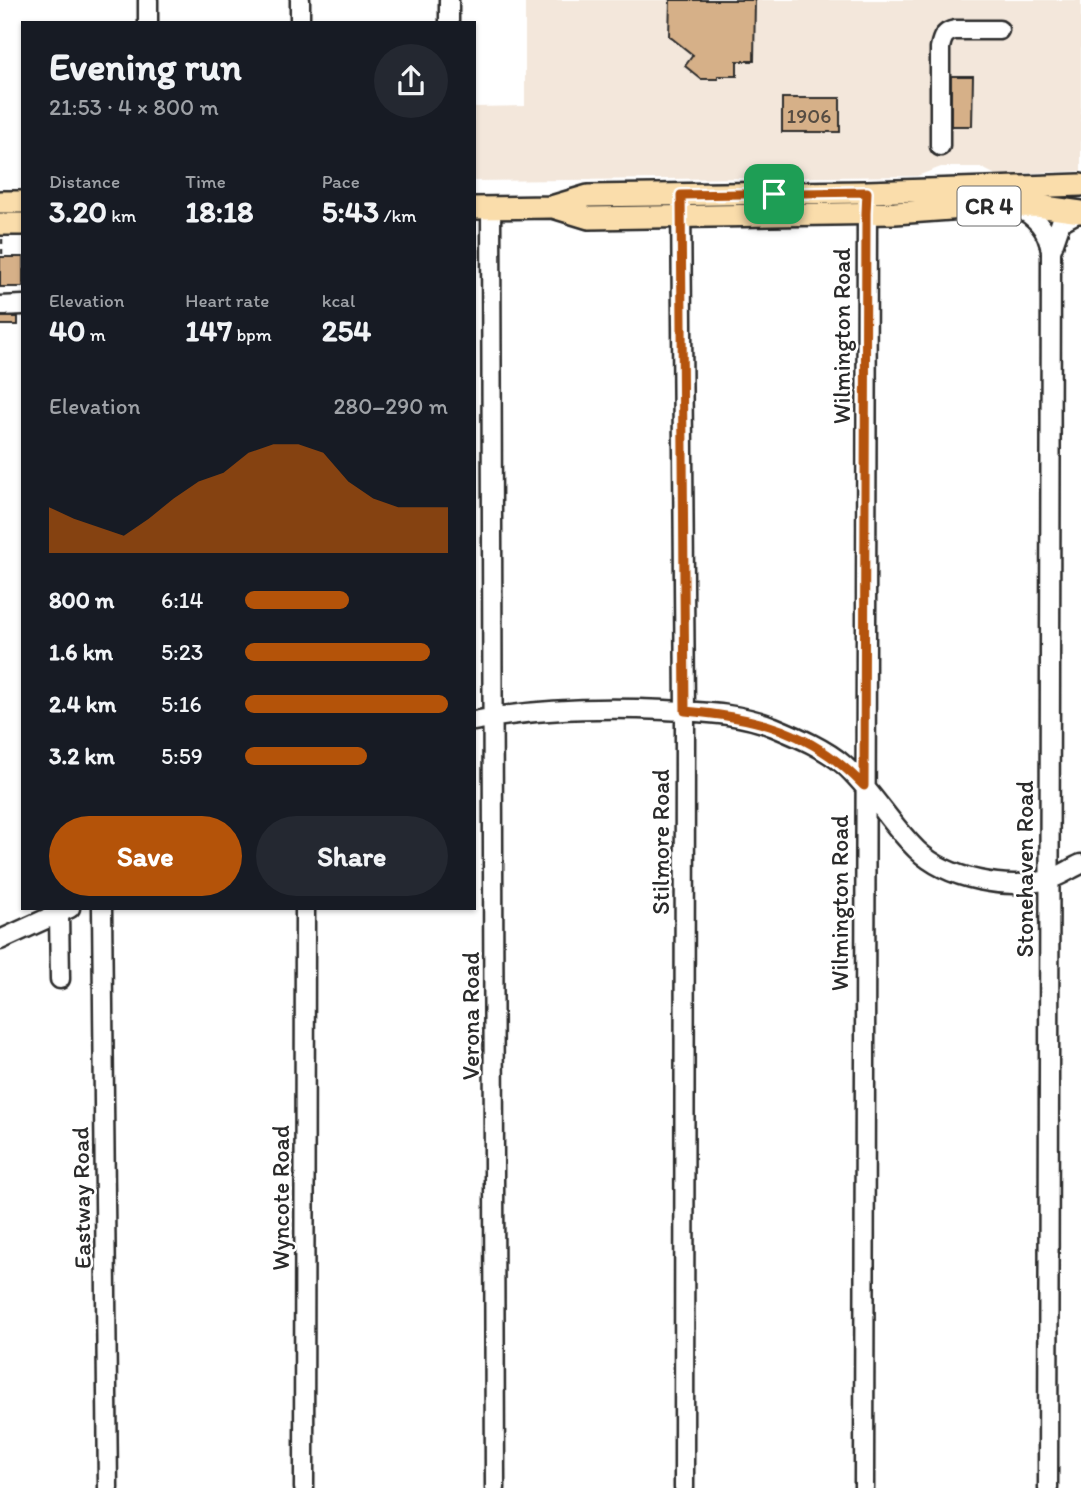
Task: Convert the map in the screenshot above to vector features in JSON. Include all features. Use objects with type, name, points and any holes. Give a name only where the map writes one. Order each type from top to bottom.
[{"type":"main road","name":"CR 4","points":[[867,203],[1081,185]]},
{"type":"main road","points":[[0,202],[21,202]]},
{"type":"main road","name":"CR 4","points":[[482,208],[545,207],[589,218],[681,205],[867,203],[1037,206],[1080,212]]},
{"type":"main road","points":[[1,230],[21,225]]},
{"type":"street","points":[[148,0],[148,21]]},
{"type":"street","points":[[300,0],[300,21]]},
{"type":"street","points":[[449,0],[449,21]]},
{"type":"street","points":[[940,146],[940,48],[943,37],[949,31],[955,30],[999,30]]},
{"type":"street","name":"Wilmington Road","points":[[864,1488],[867,203]]},
{"type":"street","name":"Stilmore Road","points":[[681,205],[685,711],[684,1488]]},
{"type":"street","name":"Stonehaven Road","points":[[1016,206],[1039,222],[1046,232],[1051,251],[1048,1488]]},
{"type":"street","name":"Verona Road","points":[[482,208],[494,717],[495,1488]]},
{"type":"street","name":"Stonehaven Road","points":[[1051,251],[1061,222],[1080,212]]},
{"type":"street","points":[[0,306],[21,305]]},
{"type":"street","points":[[476,721],[579,708],[685,711],[748,718],[801,739],[843,764],[918,851],[934,863],[961,875],[1011,883],[1048,880],[1081,863]]},
{"type":"street","name":"Eastway Road","points":[[102,910],[108,1488]]},
{"type":"street","name":"Wyncote Road","points":[[304,1488],[305,910]]},
{"type":"street","points":[[0,940],[65,911],[60,979]]},
{"type":"path","points":[[1,230],[2,257]]},
{"type":"shaded area","points":[[525,0],[1081,0],[1081,171],[1028,173],[1006,180],[980,167],[941,167],[917,176],[476,181],[476,107],[525,106]]},
{"type":"building","points":[[670,0],[755,0],[754,61],[737,61],[737,76],[701,79],[685,66],[693,55],[669,36]]},
{"type":"building","points":[[951,76],[973,76],[972,126],[951,126]]},
{"type":"building","points":[[782,98],[840,98],[840,132],[782,132]]},
{"type":"building","points":[[0,257],[21,257],[21,287],[0,287]]},
{"type":"building","points":[[0,317],[18,317],[18,325],[0,325]]},
{"type":"route","points":[[867,192],[864,786],[843,764],[773,726],[748,718],[685,711],[681,195],[774,194],[867,192]]}]
